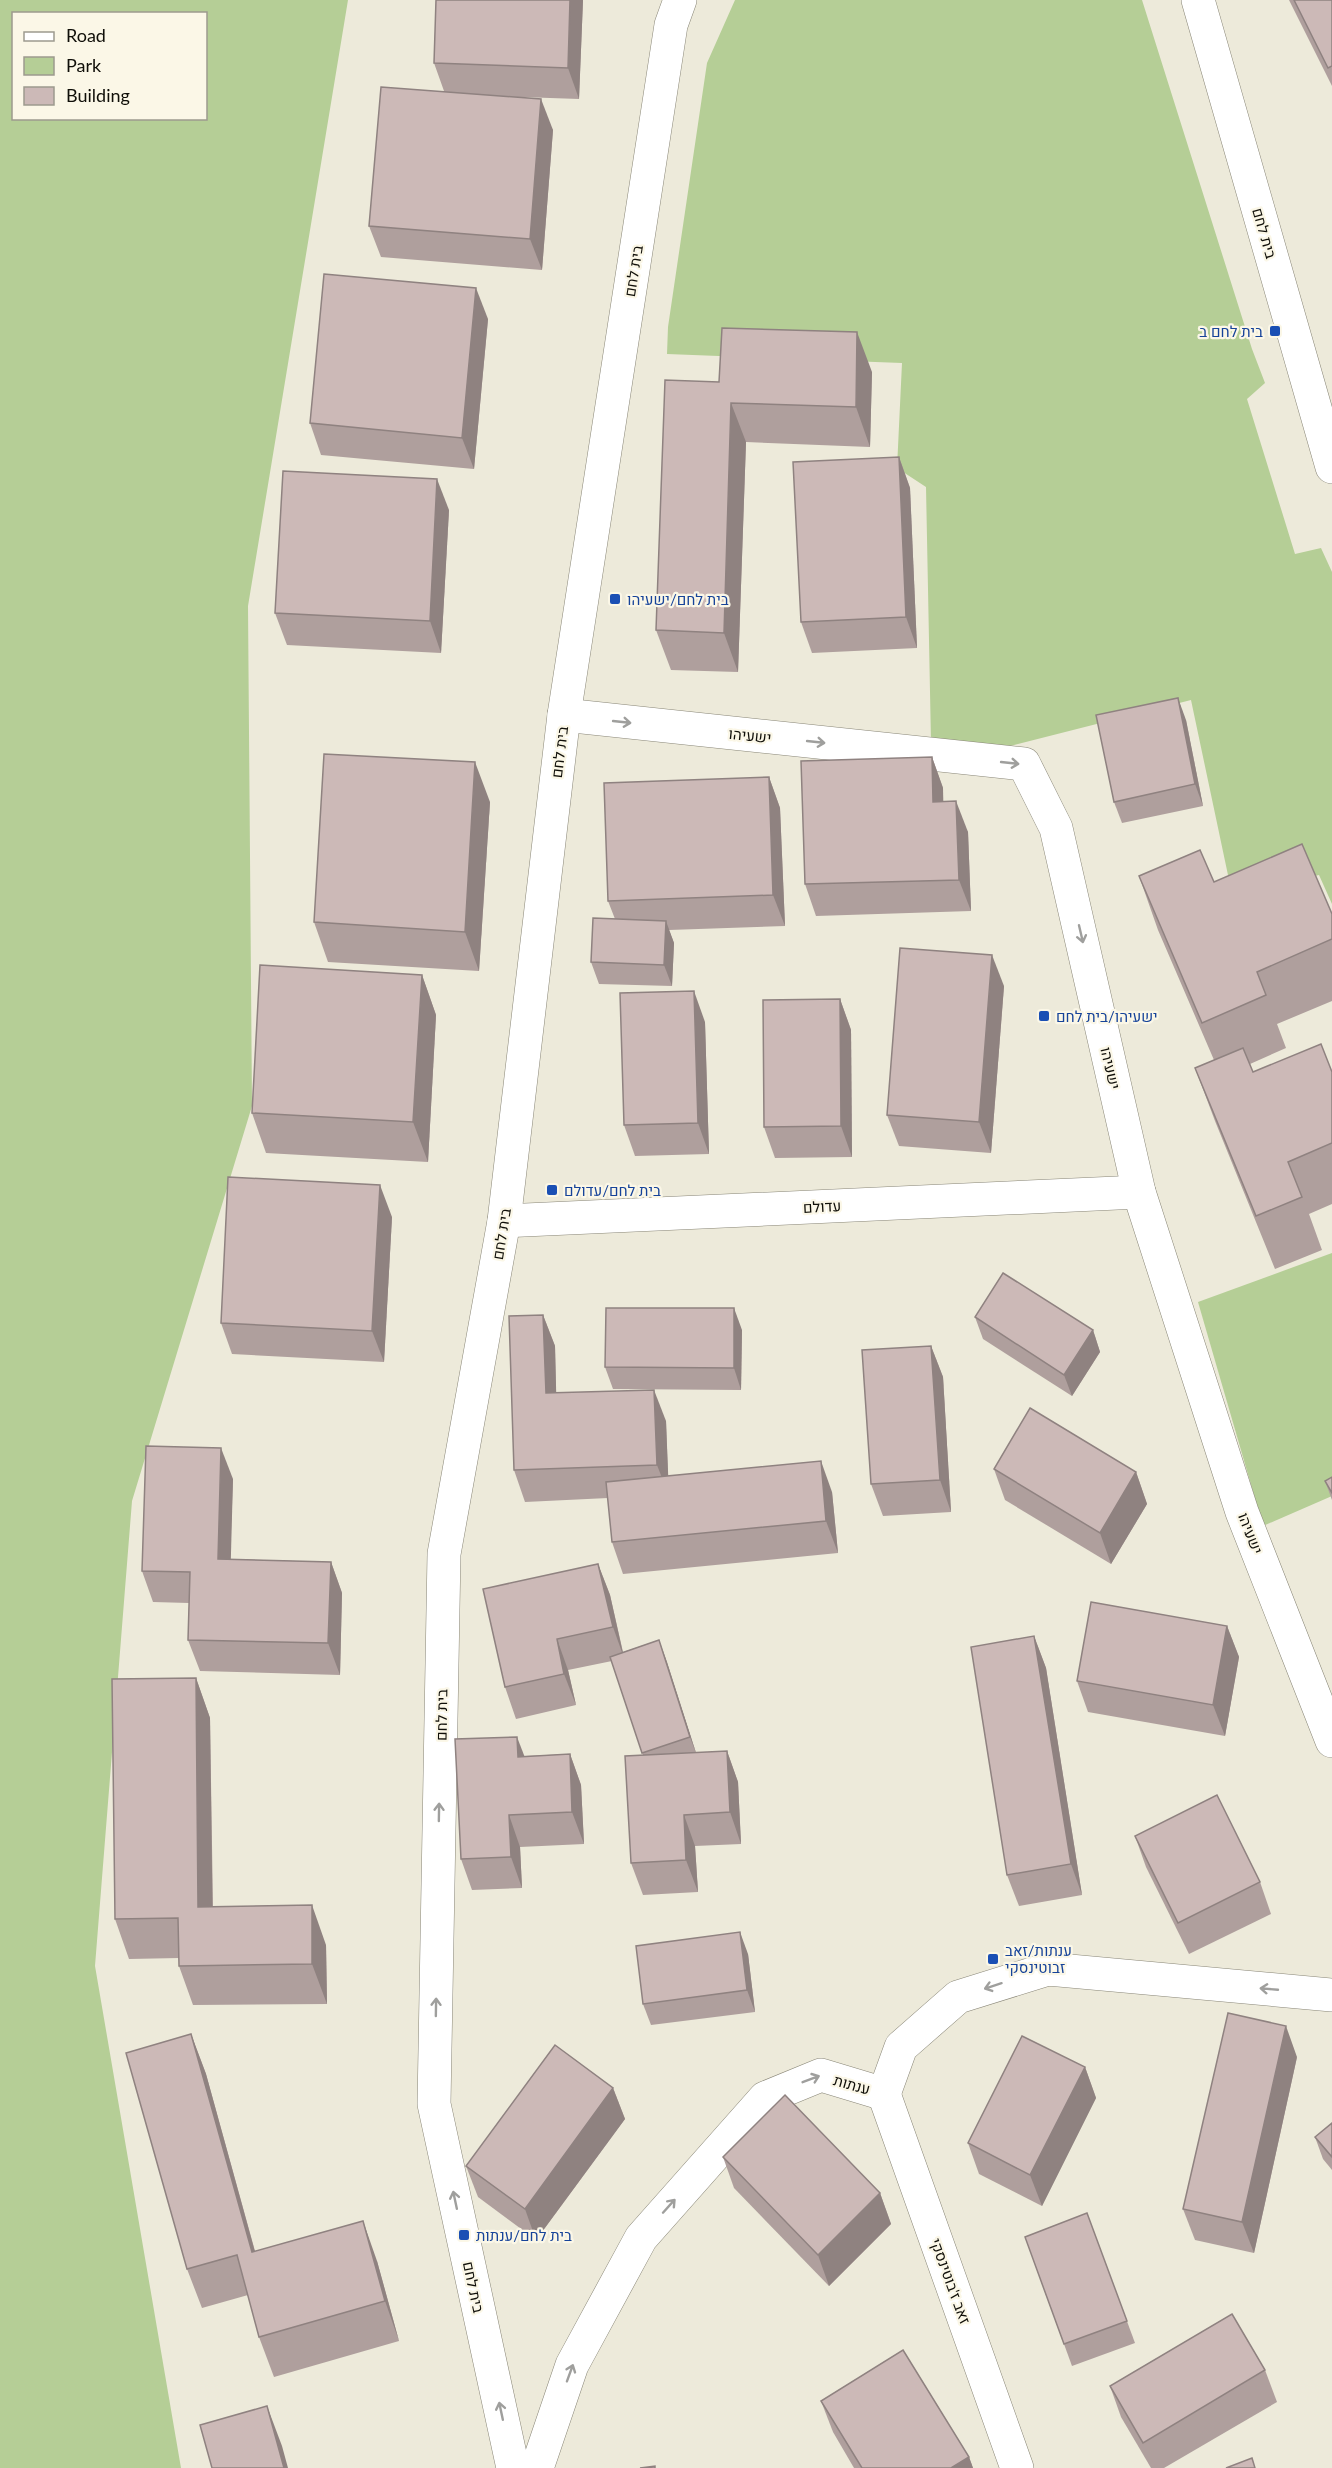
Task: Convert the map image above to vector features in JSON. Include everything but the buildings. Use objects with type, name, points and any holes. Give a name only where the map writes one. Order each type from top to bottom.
[{"type":"street","name":"בית לחם","points":[[513,2468],[434,2104],[444,1554],[504,1221],[564,716],[671,25],[680,0]]},
{"type":"street","name":"בית לחם","points":[[1198,0],[1332,467]]},
{"type":"street","name":"ישעיהו","points":[[564,716],[1024,764],[1056,828],[1139,1192],[1242,1512],[1332,1741]]},
{"type":"street","name":"עדולם","points":[[504,1221],[1139,1192]]},
{"type":"street","name":"ענתות","points":[[537,2468],[572,2365],[641,2238],[765,2098],[822,2075],[884,2094],[901,2047],[957,1997],[1048,1969],[1330,1993]]},
{"type":"street","name":"זאב ז'בוטינסקי","points":[[884,2094],[1017,2468]]},
{"type":"green space","points":[[0,0],[348,0],[248,606],[252,1106],[132,1501],[95,1966],[181,2468],[0,2468]]},
{"type":"green space","points":[[735,0],[1142,0],[1252,349],[1265,383],[1247,399],[1295,554],[1321,548],[1332,572],[1332,904],[1319,875],[1232,894],[1191,700],[1006,747],[931,742],[926,487],[897,468],[902,363],[667,354],[668,327],[707,63]]},
{"type":"green space","points":[[1332,1253],[1332,1496],[1263,1526],[1198,1302]]},
{"type":"place","name":"בית לחם ב","points":[[1275,331]]},
{"type":"place","name":"בית לחם/ישעיהו","points":[[615,599]]},
{"type":"place","name":"ישעיהו/בית לחם","points":[[1044,1016]]},
{"type":"place","name":"בית לחם/עדולם","points":[[552,1190]]},
{"type":"place","name":"ענתות/זאב זבוטינסקי","points":[[993,1959]]},
{"type":"place","name":"בית לחם/ענתות","points":[[464,2235]]}]
